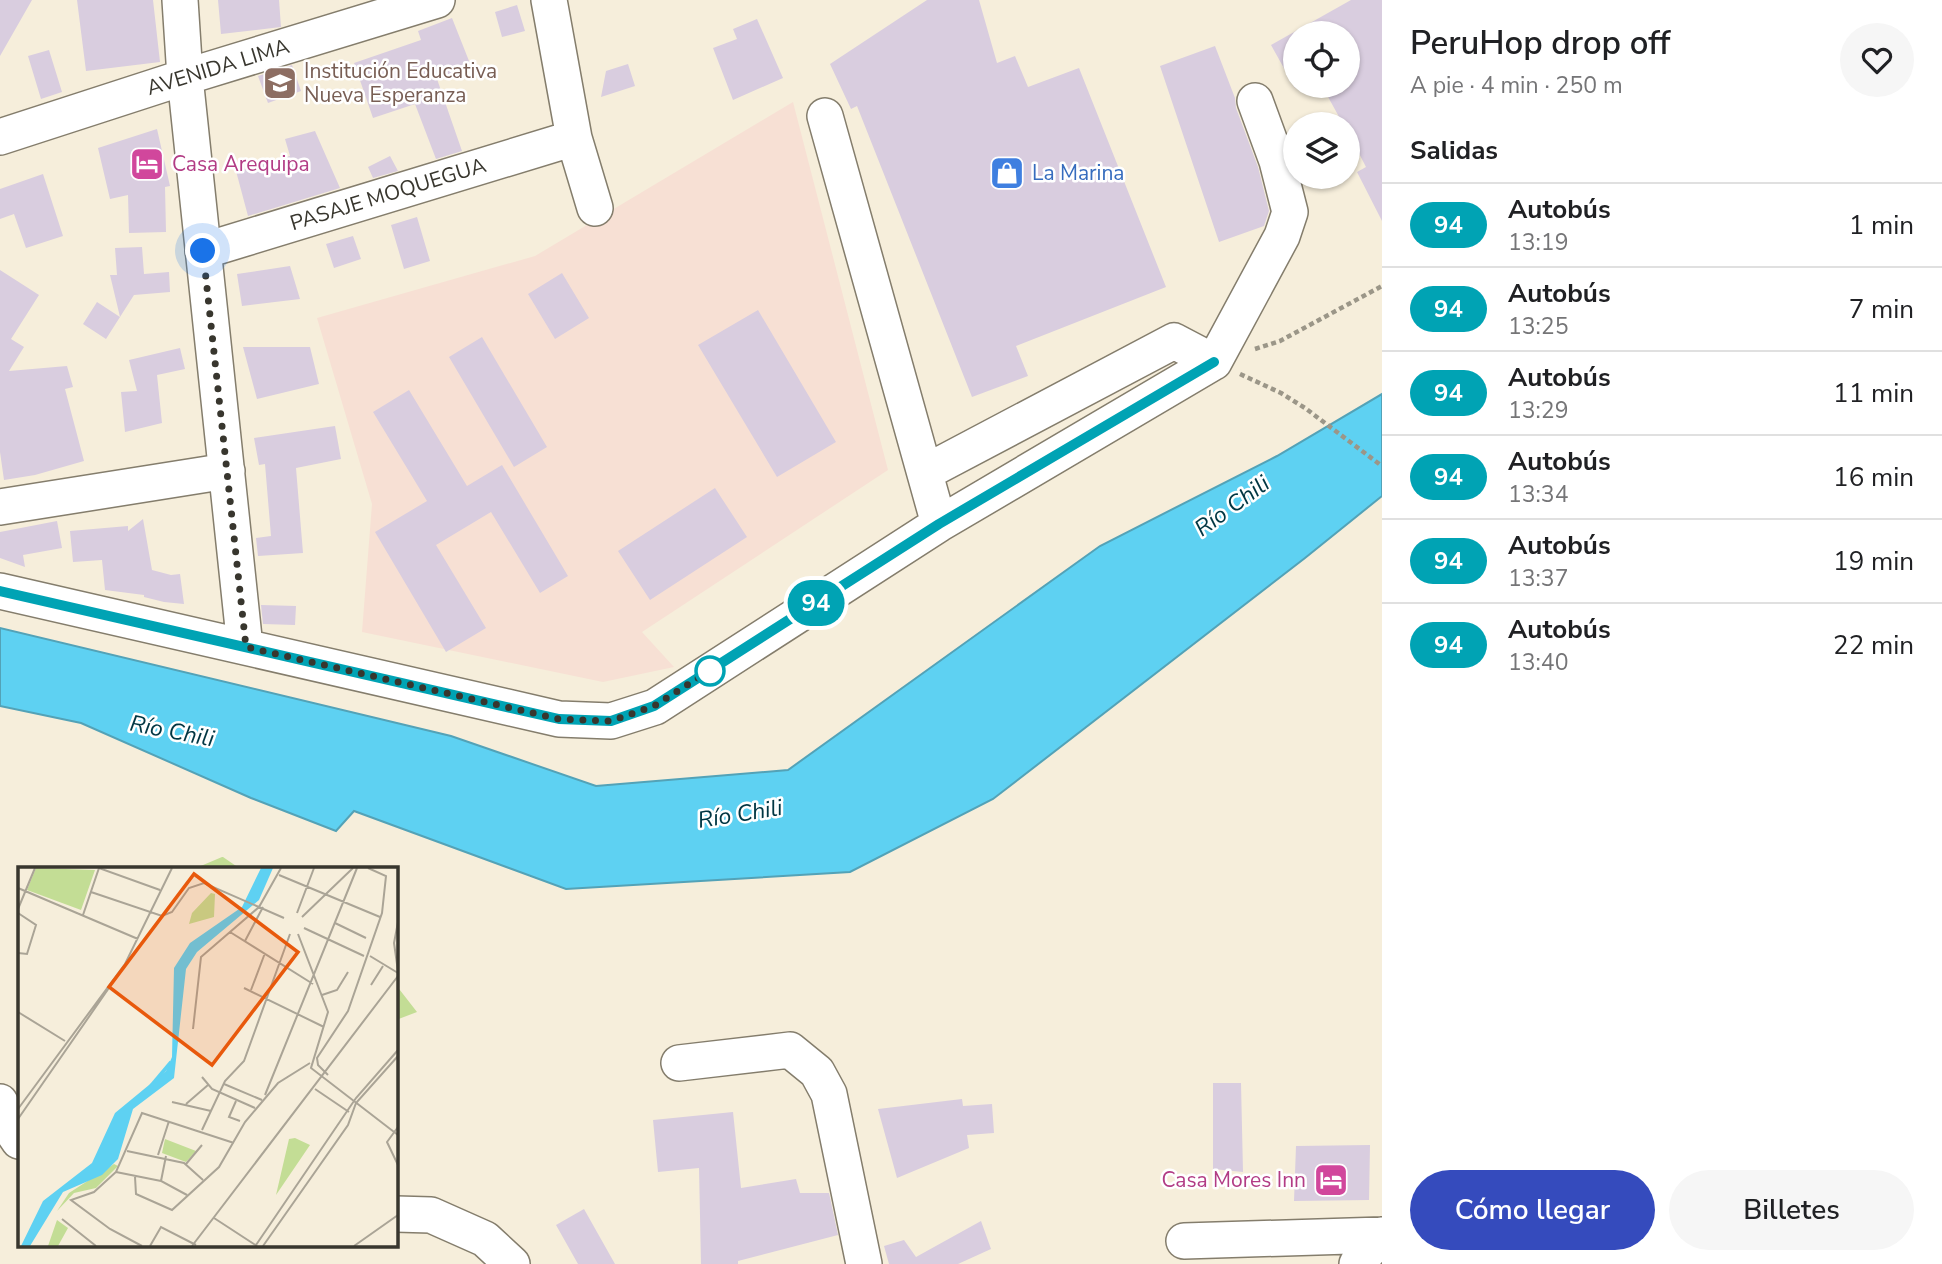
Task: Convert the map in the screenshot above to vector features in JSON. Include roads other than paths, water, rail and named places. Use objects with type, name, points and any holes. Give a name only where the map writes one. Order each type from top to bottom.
[{"type":"street","points":[[180,0],[185,77],[246,647]]},
{"type":"street","name":"AVENIDA LIMA","points":[[0,137],[437,0]]},
{"type":"street","points":[[549,0],[573,138],[595,208]]},
{"type":"street","points":[[0,591],[559,719],[611,721],[654,706],[939,524],[1214,362],[1282,236],[1290,212],[1277,161],[1255,101]]},
{"type":"street","points":[[825,116],[939,524]]},
{"type":"street","name":"PASAJE MOQUEGUA","points":[[203,251],[573,138]]},
{"type":"street","points":[[926,472],[1174,341],[1214,362]]},
{"type":"street","points":[[0,507],[227,471]]},
{"type":"street","points":[[679,1063],[790,1050],[817,1072],[829,1094],[864,1264]]},
{"type":"street","points":[[0,1102],[18,1140]]},
{"type":"street","points":[[397,1214],[431,1215],[485,1239],[512,1264]]},
{"type":"street","points":[[1184,1241],[1382,1235]]},
{"type":"street","points":[[1357,1264],[1382,1235]]},
{"type":"water","name":"Río Chili","points":[[1382,394],[1382,496],[993,799],[850,872],[566,889],[354,811],[336,831],[251,798],[81,723],[0,706],[0,628],[451,736],[596,786],[788,770],[1100,546],[1277,456]]},
{"type":"place","name":"Institución Educativa Nueva Esperanza","points":[[280,83]]},
{"type":"place","name":"Casa Arequipa","points":[[147,164]]},
{"type":"place","name":"La Marina","points":[[1007,173]]},
{"type":"place","name":"Casa Mores Inn","points":[[1331,1180]]}]
